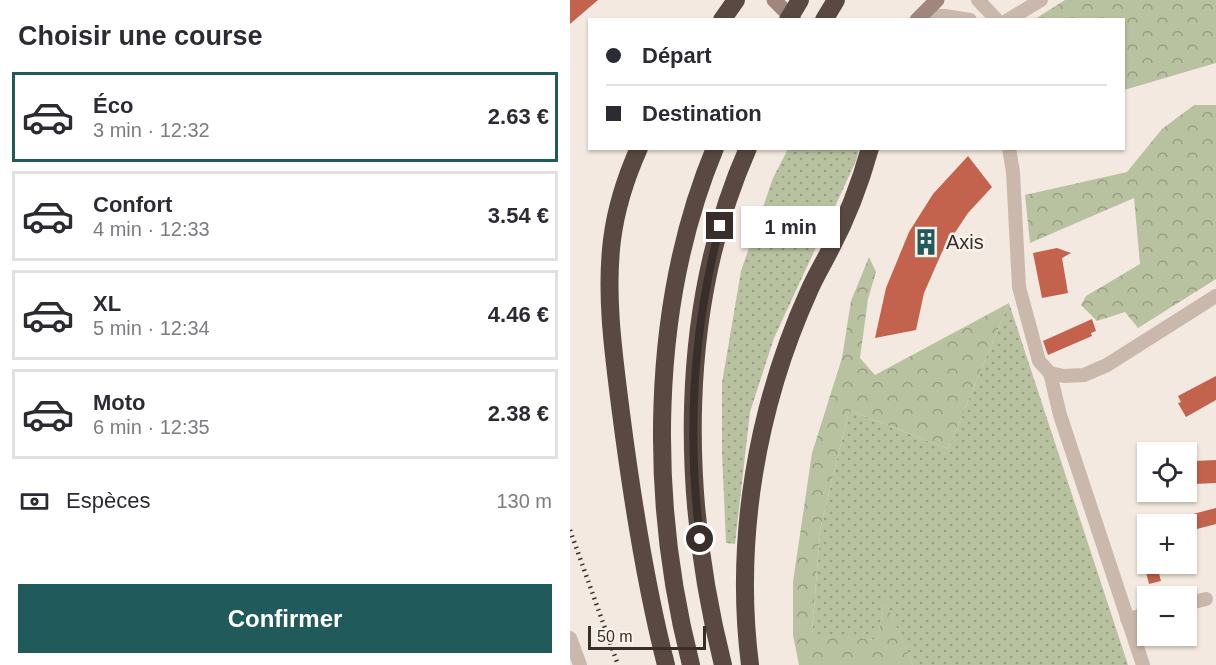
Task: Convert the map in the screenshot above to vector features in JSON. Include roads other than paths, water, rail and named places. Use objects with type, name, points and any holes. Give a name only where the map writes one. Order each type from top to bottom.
[{"type":"highway","points":[[723,18],[736,0]]},
{"type":"highway","points":[[789,18],[800,0]]},
{"type":"highway","points":[[825,18],[836,0]]},
{"type":"highway","points":[[638,150],[619,203],[612,240],[611,326],[635,512],[666,665]]},
{"type":"highway","points":[[691,665],[667,527],[663,465],[664,402],[668,339],[682,250],[714,150]]},
{"type":"highway","points":[[723,665],[706,585],[698,524],[694,473],[694,403],[698,343],[712,256],[728,198],[747,150]]},
{"type":"highway","points":[[750,665],[745,605],[746,545],[761,439],[774,388],[798,316],[850,207],[869,150]]},
{"type":"main road","points":[[774,0],[792,18]]},
{"type":"main road","points":[[920,18],[937,0]]},
{"type":"street","points":[[978,0],[995,18]]},
{"type":"street","points":[[1011,18],[1041,0]]},
{"type":"street","points":[[920,18],[945,16],[958,18]]},
{"type":"street","points":[[1009,150],[1013,172],[1019,287],[1040,361],[1050,373],[1060,415],[1143,665]]},
{"type":"street","points":[[1050,373],[1064,376],[1084,375],[1107,365],[1216,296]]},
{"type":"street","points":[[1197,601],[1206,599]]},
{"type":"street","points":[[1127,619],[1137,617]]},
{"type":"street","points":[[570,638],[580,665]]},
{"type":"railway","points":[[570,530],[618,665]]},
{"type":"place","name":"Axis","points":[[926,242]]}]
